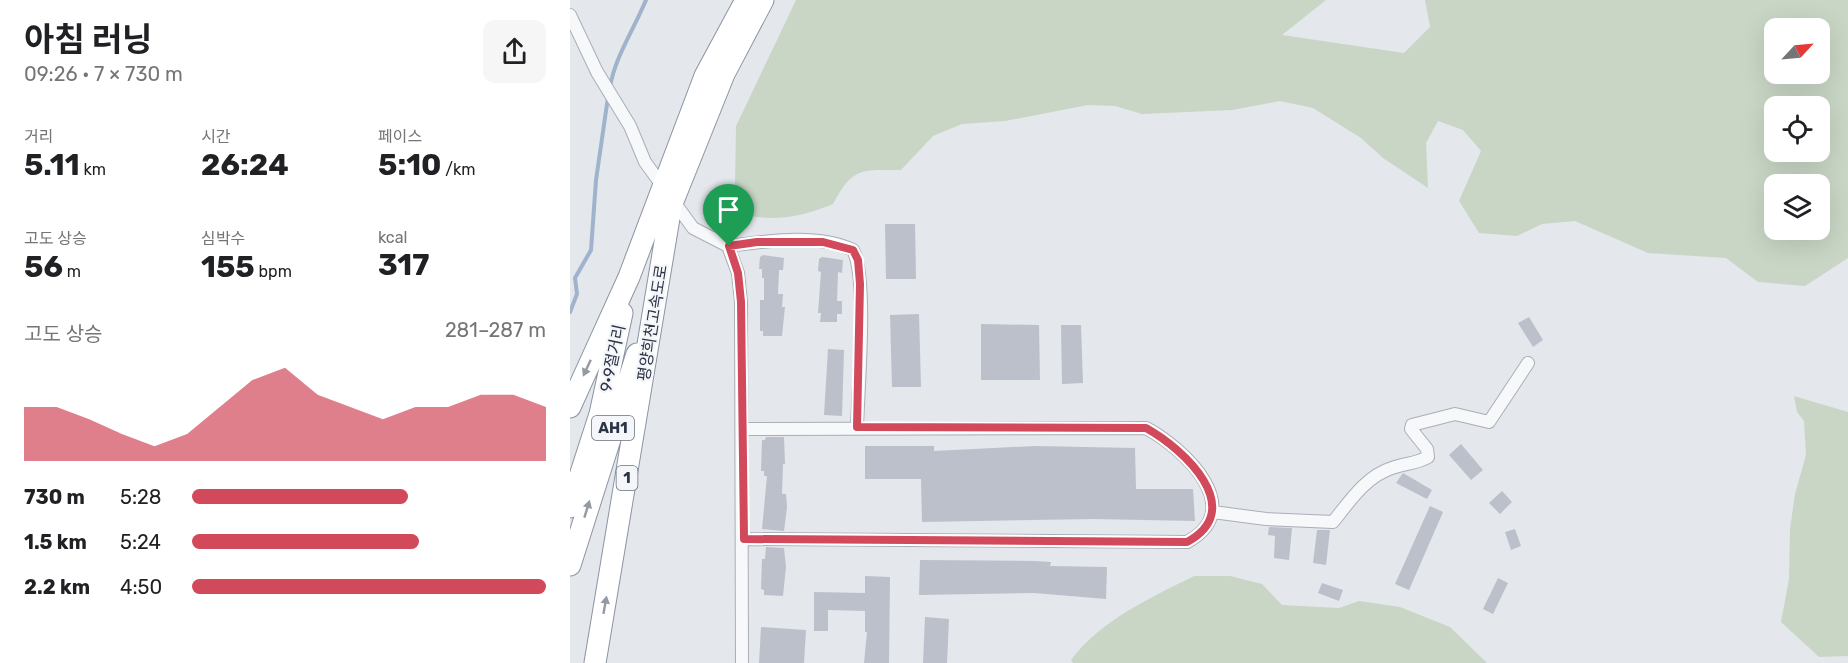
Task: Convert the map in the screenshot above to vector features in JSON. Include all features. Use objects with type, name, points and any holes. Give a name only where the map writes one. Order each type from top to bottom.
[{"type":"highway","name":"평양희천고속도로","points":[[595,663],[656,292],[668,193],[705,76],[746,0]]},
{"type":"highway","name":"평양희천고속도로","points":[[570,407],[724,74],[763,0]]},
{"type":"highway","name":"9·9절거리","points":[[570,507],[600,414],[629,277]]},
{"type":"highway","name":"9·9절거리","points":[[570,565],[656,292]]},
{"type":"street","points":[[570,15],[597,72],[630,126],[645,162],[693,228],[729,246],[757,242],[823,242],[853,250],[858,260],[860,284],[857,427]]},
{"type":"street","points":[[729,246],[738,273],[741,302],[744,539],[742,663]]},
{"type":"street","points":[[1213,512],[1266,519],[1333,522],[1367,483],[1380,472],[1394,466],[1419,462],[1428,457],[1427,449],[1411,429],[1412,425],[1455,414],[1489,422],[1528,363]]},
{"type":"street","points":[[742,429],[1146,428],[1161,436],[1198,470],[1212,501],[1213,512],[1202,534],[1187,542],[744,539]]},
{"type":"green space","points":[[796,0],[1326,0],[1282,35],[1404,53],[1430,27],[1425,0],[1848,0],[1848,258],[1805,286],[1758,282],[1726,258],[1648,253],[1575,221],[1542,224],[1517,236],[1479,233],[1459,201],[1481,151],[1463,130],[1438,121],[1426,143],[1428,188],[1383,158],[1361,138],[1313,108],[1280,101],[1232,110],[1142,114],[1115,106],[1088,105],[1005,121],[962,124],[933,136],[901,170],[860,173],[847,183],[833,204],[801,215],[769,218],[746,215],[735,184],[736,126]]},
{"type":"green space","points":[[1794,396],[1848,412],[1848,656],[1819,657],[1781,622],[1789,579],[1790,529],[1795,494],[1806,455],[1804,421],[1797,412]]},
{"type":"green space","points":[[1194,576],[1230,576],[1262,584],[1282,605],[1339,608],[1359,601],[1400,607],[1450,627],[1487,663],[1073,663],[1071,660],[1083,646],[1127,611]]},
{"type":"building","points":[[885,224],[915,224],[916,279],[886,279]]},
{"type":"building","points":[[763,255],[784,258],[783,270],[779,270],[778,294],[783,294],[782,307],[785,307],[782,336],[763,336],[763,331],[760,331],[760,300],[764,300],[764,278],[762,278],[762,269],[759,269],[760,257]]},
{"type":"building","points":[[822,257],[843,260],[842,273],[838,272],[837,301],[842,301],[842,314],[837,314],[837,322],[820,322],[821,313],[818,313],[821,272],[818,271],[819,259]]},
{"type":"building","points":[[919,314],[921,387],[892,387],[890,315]]},
{"type":"building","points":[[1529,317],[1543,340],[1533,347],[1518,323]]},
{"type":"building","points":[[981,324],[1039,325],[1040,380],[981,380]]},
{"type":"building","points":[[1061,325],[1081,325],[1083,383],[1062,384]]},
{"type":"building","points":[[828,349],[844,350],[842,416],[824,415]]},
{"type":"building","points":[[766,437],[784,437],[785,464],[783,464],[782,494],[786,494],[787,507],[784,531],[762,529],[767,476],[764,476],[764,471],[761,471],[762,440]]},
{"type":"building","points":[[1461,444],[1483,470],[1471,480],[1449,455]]},
{"type":"building","points":[[865,446],[934,446],[934,451],[1035,446],[1135,448],[1136,489],[1193,489],[1195,521],[1094,519],[922,522],[921,479],[865,479]]},
{"type":"building","points":[[1403,473],[1432,490],[1427,499],[1396,483]]},
{"type":"building","points":[[1502,491],[1512,502],[1500,514],[1489,503]]},
{"type":"building","points":[[1430,506],[1443,512],[1409,590],[1395,584]]},
{"type":"building","points":[[1269,527],[1292,528],[1289,560],[1274,558],[1275,536],[1268,535]]},
{"type":"building","points":[[1515,529],[1521,546],[1511,550],[1505,532]]},
{"type":"building","points":[[1317,530],[1330,530],[1326,565],[1313,563]]},
{"type":"building","points":[[766,547],[784,548],[786,567],[783,596],[764,595],[764,590],[761,589],[762,559],[765,559]]},
{"type":"building","points":[[920,560],[1035,561],[1051,562],[1050,566],[1107,567],[1106,599],[1034,593],[919,595]]},
{"type":"building","points":[[865,576],[890,577],[889,663],[864,663],[867,632],[865,632],[865,611],[828,610],[828,631],[814,631],[814,592],[865,593]]},
{"type":"building","points":[[1498,578],[1508,583],[1493,614],[1483,609]]},
{"type":"building","points":[[1322,583],[1343,590],[1339,601],[1318,593]]},
{"type":"building","points":[[925,617],[949,619],[947,663],[923,663]]},
{"type":"building","points":[[761,627],[806,630],[804,663],[759,663]]},
{"type":"waterway","points":[[610,87],[620,54],[646,0]]},
{"type":"waterway","points":[[570,312],[577,294],[575,278],[591,250],[596,180],[608,97]]},
{"type":"route","points":[[757,242],[823,242],[845,246],[853,250],[858,260],[860,284],[857,427],[1146,428],[1161,436],[1198,470],[1212,501],[1213,512],[1208,526],[1202,534],[1187,542],[744,539],[741,302],[738,273],[729,246],[757,242]]}]
